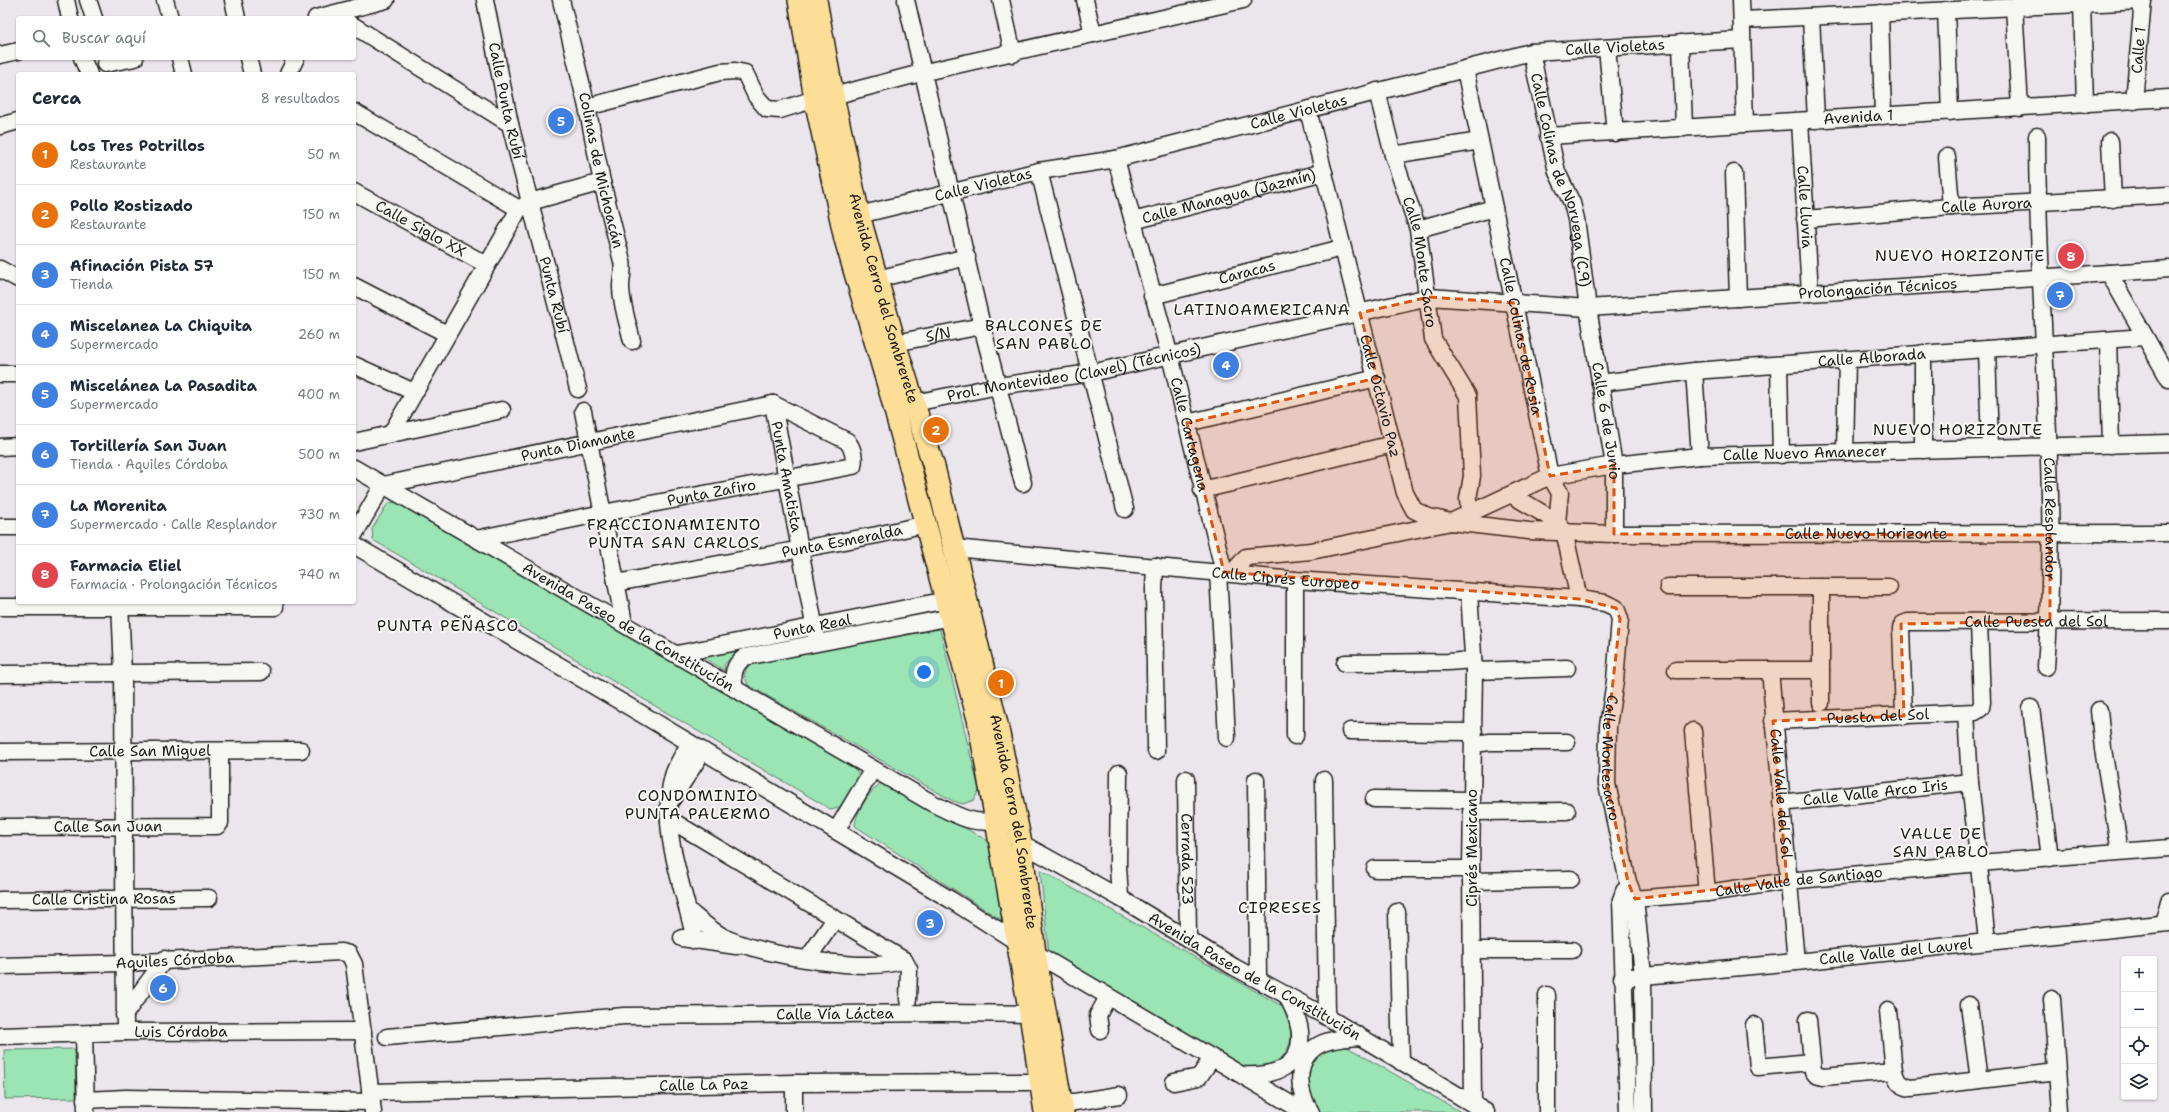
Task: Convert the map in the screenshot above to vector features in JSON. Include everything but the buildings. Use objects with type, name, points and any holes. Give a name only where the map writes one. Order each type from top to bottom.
[{"type":"main road","name":"Avenida Cerro del Sombrerete","points":[[798,0],[824,98],[877,279],[877,314],[926,524],[978,719],[1017,942],[1039,1014],[1057,1109]]},
{"type":"main road","name":"Avenida Cerro del Sombrerete","points":[[816,0],[824,98],[845,239],[877,314],[895,343],[914,403],[934,467],[997,724],[1021,843],[1036,953],[1039,1014],[1039,1082],[1057,1109]]},
{"type":"street","points":[[66,0],[70,16]]},
{"type":"street","points":[[88,0],[93,16]]},
{"type":"street","points":[[165,0],[169,16]]},
{"type":"street","points":[[233,0],[237,16]]},
{"type":"street","points":[[338,16],[386,0]]},
{"type":"street","name":"Calle Punta Rubí","points":[[485,0],[510,124],[524,205]]},
{"type":"street","name":"Colinas de Michoacán","points":[[561,0],[587,107],[602,182],[624,270],[621,284],[622,300],[632,341]]},
{"type":"street","points":[[906,0],[921,73],[967,257],[982,326],[1023,483]]},
{"type":"street","points":[[1001,0],[1013,54]]},
{"type":"street","points":[[1085,0],[1093,34]]},
{"type":"street","points":[[587,107],[720,72],[735,71],[745,73],[756,96],[767,110],[780,110],[921,73],[1013,54],[1243,0]]},
{"type":"street","points":[[1741,0],[1745,124]]},
{"type":"street","points":[[1742,20],[2143,1]]},
{"type":"street","name":"Calle 1","points":[[2134,101],[2143,1]]},
{"type":"street","points":[[2082,3],[2085,104]]},
{"type":"street","points":[[2014,6],[2020,108]]},
{"type":"street","points":[[1946,10],[1950,112]]},
{"type":"street","points":[[1880,13],[1883,116]]},
{"type":"street","points":[[1811,17],[1816,120]]},
{"type":"street","points":[[356,27],[510,124]]},
{"type":"street","name":"Calle Violetas","points":[[859,215],[951,194],[1039,171],[1116,159],[1531,52],[1742,40]]},
{"type":"street","points":[[1681,43],[1684,128]]},
{"type":"street","points":[[1607,48],[1615,133]]},
{"type":"street","points":[[0,55],[16,51]]},
{"type":"street","name":"Calle Colinas de Noruega (C.9)","points":[[1531,52],[1557,172],[1572,203],[1576,219],[1588,308]]},
{"type":"street","points":[[83,60],[88,72]]},
{"type":"street","points":[[104,65],[126,60]]},
{"type":"street","points":[[180,60],[184,72]]},
{"type":"street","points":[[248,60],[252,72]]},
{"type":"street","points":[[289,72],[295,60]]},
{"type":"street","name":"Calle Colinas de Rusia","points":[[1465,69],[1550,476],[1560,493],[1560,527],[1579,599]]},
{"type":"street","name":"Calle Monte Sacro","points":[[1377,91],[1393,155],[1418,229],[1433,339],[1468,396],[1472,476],[1468,499],[1469,514]]},
{"type":"street","name":"Avenida 1","points":[[1548,136],[2169,98]]},
{"type":"street","name":"Calle Octavio Paz","points":[[1308,110],[1405,493],[1414,510],[1429,517],[1451,522],[1529,532],[1560,527]]},
{"type":"street","points":[[356,113],[524,205]]},
{"type":"street","name":"Calle Lluvia","points":[[1800,121],[1810,293]]},
{"type":"street","points":[[0,126],[16,122]]},
{"type":"street","name":"Calle Resplandor","points":[[2037,136],[2037,203],[2050,446],[2050,621],[2046,667]]},
{"type":"street","points":[[1393,155],[1480,141]]},
{"type":"street","points":[[2110,141],[2113,199]]},
{"type":"street","points":[[1947,157],[1951,207]]},
{"type":"street","name":"Calle Cartagena","points":[[1116,159],[1187,423],[1202,490],[1225,572],[1227,738]]},
{"type":"street","points":[[1039,171],[1125,509]]},
{"type":"street","name":"Calle Managua (Jazmín)","points":[[1133,221],[1324,172]]},
{"type":"street","points":[[1734,173],[1738,298]]},
{"type":"street","points":[[391,434],[486,266],[524,205],[602,182]]},
{"type":"street","name":"Calle Siglo XX","points":[[356,193],[486,266]]},
{"type":"street","name":"Calle Aurora","points":[[1805,219],[1951,207],[2169,195]]},
{"type":"street","name":"Punta Rubí","points":[[524,205],[578,389]]},
{"type":"street","points":[[1418,229],[1494,208]]},
{"type":"street","name":"Caracas","points":[[1152,296],[1342,248]]},
{"type":"street","points":[[877,279],[967,257]]},
{"type":"street","points":[[0,269],[16,278]]},
{"type":"street","name":"Prolongación Técnicos","points":[[1588,308],[2169,269]]},
{"type":"street","points":[[2109,273],[2169,379]]},
{"type":"street","points":[[356,287],[447,334]]},
{"type":"street","name":"Prol. Montevideo (Clavel) (Técnicos)","points":[[914,403],[998,386],[1091,373],[1427,298],[1588,308]]},
{"type":"street","name":"Calle 6 de Junio","points":[[1588,308],[1614,465],[1614,534]]},
{"type":"street","name":"S/N","points":[[895,343],[982,326]]},
{"type":"street","name":"Calle Alborada","points":[[1600,383],[1694,372],[1779,366],[1847,359],[2144,337]]},
{"type":"street","points":[[2108,340],[2111,445]]},
{"type":"street","points":[[1987,348],[1990,448]]},
{"type":"street","points":[[1923,353],[1923,450]]},
{"type":"street","points":[[1845,452],[1847,359]]},
{"type":"street","points":[[1779,366],[1781,455]]},
{"type":"street","points":[[356,367],[414,392]]},
{"type":"street","points":[[1694,372],[1700,456]]},
{"type":"street","points":[[0,374],[16,374]]},
{"type":"street","points":[[1187,423],[1376,378]]},
{"type":"street","name":"Punta Diamante","points":[[383,485],[773,404]]},
{"type":"street","name":"Punta Zafiro","points":[[476,539],[603,513],[853,466],[854,459],[851,445],[847,441],[773,404]]},
{"type":"street","name":"Punta Amatista","points":[[773,404],[818,644]]},
{"type":"street","points":[[356,442],[502,410]]},
{"type":"street","points":[[583,411],[624,623]]},
{"type":"street","name":"Calle Nuevo Amanecer","points":[[1451,522],[1550,476],[1614,465],[1700,456],[1781,455],[2169,443]]},
{"type":"street","points":[[1202,490],[1393,444]]},
{"type":"street","points":[[0,447],[16,446]]},
{"type":"street","name":"Avenida Paseo de la Constitución","points":[[356,469],[624,623],[873,769],[971,822],[983,823],[996,821]]},
{"type":"street","points":[[356,532],[383,485]]},
{"type":"street","points":[[1512,494],[1560,527]]},
{"type":"street","points":[[1225,572],[1246,557],[1311,551],[1451,522]]},
{"type":"street","name":"Punta Esmeralda","points":[[616,583],[926,524]]},
{"type":"street","points":[[0,527],[16,527]]},
{"type":"street","name":"Calle Nuevo Horizonte","points":[[1560,527],[1614,534],[2050,535],[2169,533]]},
{"type":"street","points":[[356,546],[696,747],[951,900],[1017,942]]},
{"type":"street","name":"Calle Ciprés Europeo","points":[[954,548],[1225,572],[1295,580],[1579,599],[1605,603],[1616,608]]},
{"type":"street","points":[[1155,566],[1156,751]]},
{"type":"street","points":[[1295,580],[1295,736]]},
{"type":"street","points":[[1668,587],[1890,587]]},
{"type":"street","points":[[1821,703],[1822,587]]},
{"type":"street","name":"Ciprés Mexicano","points":[[1469,592],[1473,665],[1474,738],[1471,806],[1472,950],[1480,1108]]},
{"type":"street","points":[[120,604],[123,673],[122,751],[125,1032]]},
{"type":"street","points":[[0,607],[120,604],[275,607]]},
{"type":"street","name":"Calle Montesacro","points":[[1616,608],[1620,619],[1615,681],[1608,726],[1606,784],[1628,882],[1622,978],[1628,1112]]},
{"type":"street","name":"Punta Real","points":[[677,654],[814,625],[949,609]]},
{"type":"street","name":"Punta Real","points":[[735,689],[733,680],[734,668],[745,657],[818,644],[949,609]]},
{"type":"street","name":"Calle Puesta del Sol","points":[[1904,716],[1901,628],[1903,624],[1908,622],[1979,623],[2050,621],[2169,621]]},
{"type":"street","points":[[1979,623],[1970,782],[1986,941]]},
{"type":"street","points":[[1345,663],[1448,662],[1473,665],[1567,668]]},
{"type":"street","points":[[1676,670],[1821,670]]},
{"type":"street","name":"Calle Valle del Sol","points":[[1770,670],[1787,881],[1796,962]]},
{"type":"street","points":[[0,674],[261,672]]},
{"type":"street","points":[[2031,708],[2050,858]]},
{"type":"street","name":"Puesta del Sol","points":[[1773,721],[1904,716],[1973,710]]},
{"type":"street","points":[[2099,710],[2103,749],[2120,851]]},
{"type":"street","points":[[1350,731],[1474,738],[1490,742],[1567,742]]},
{"type":"street","points":[[1693,731],[1707,892]]},
{"type":"street","points":[[696,747],[669,811],[671,843],[690,912],[688,940],[847,964],[894,964],[904,960]]},
{"type":"street","name":"Calle San Miguel","points":[[0,752],[220,752],[301,750]]},
{"type":"street","name":"Calle San Juan","points":[[0,827],[217,826],[220,823],[220,752]]},
{"type":"street","points":[[836,831],[873,769]]},
{"type":"street","points":[[1119,773],[1118,866],[1120,898]]},
{"type":"street","name":"Cerrada 523","points":[[1186,778],[1188,939]]},
{"type":"street","points":[[1256,780],[1258,979]]},
{"type":"street","points":[[1324,780],[1327,1017]]},
{"type":"street","name":"Calle Valle Arco Iris","points":[[1781,804],[1970,782]]},
{"type":"street","points":[[1374,799],[1567,811]]},
{"type":"street","points":[[669,811],[835,919],[904,960],[909,969],[908,1000]]},
{"type":"street","name":"Avenida Paseo de la Constitución","points":[[1021,843],[1327,1017],[1480,1108]]},
{"type":"street","name":"Calle Valle de Santiago","points":[[1628,900],[1707,892],[1787,881],[1979,863],[2169,848]]},
{"type":"street","points":[[1375,869],[1571,879]]},
{"type":"street","name":"Calle Cristina Rosas","points":[[0,900],[208,898]]},
{"type":"street","name":"Calle Montesacro","points":[[1628,900],[1643,975],[1644,1112]]},
{"type":"street","points":[[2166,923],[2169,901]]},
{"type":"street","points":[[690,912],[728,939],[754,949]]},
{"type":"street","points":[[1397,912],[1401,1062]]},
{"type":"street","points":[[808,958],[835,919]]},
{"type":"street","name":"Calle Valle del Laurel","points":[[1622,978],[1796,962],[2166,923]]},
{"type":"street","points":[[1472,950],[1572,950]]},
{"type":"street","name":"Aquiles Córdoba","points":[[0,966],[124,963],[165,959],[341,952],[349,954],[354,964],[363,1031]]},
{"type":"street","points":[[1036,953],[1303,1111]]},
{"type":"street","points":[[124,1015],[165,959]]},
{"type":"street","points":[[1240,1075],[1272,1074],[1286,1067],[1295,1056],[1300,1042],[1300,1026],[1286,995]]},
{"type":"street","points":[[1547,995],[1547,1112]]},
{"type":"street","points":[[1100,1030],[1098,1015],[1108,997]]},
{"type":"street","points":[[2052,999],[2060,1112]]},
{"type":"street","points":[[1969,1005],[1979,1080]]},
{"type":"street","points":[[1888,1011],[1894,1071],[1900,1085],[1911,1088],[2057,1071]]},
{"type":"street","name":"Calle Vía Láctea","points":[[387,1037],[624,1016],[941,1013],[1039,1014]]},
{"type":"street","points":[[1808,1020],[1811,1062],[1814,1073],[1823,1077],[1894,1071]]},
{"type":"street","points":[[1754,1025],[1758,1067],[1811,1062]]},
{"type":"street","points":[[363,1031],[371,1102]]},
{"type":"street","name":"Luis Córdoba","points":[[0,1036],[125,1032],[363,1031]]},
{"type":"street","points":[[84,1034],[86,1106]]},
{"type":"street","points":[[1303,1111],[1300,1075],[1304,1060],[1310,1051],[1322,1043],[1338,1039],[1360,1037]]},
{"type":"street","points":[[1174,1082],[1199,1077],[1212,1058]]},
{"type":"street","name":"Calle La Paz","points":[[86,1106],[126,1098],[371,1102],[794,1084],[1039,1082]]},
{"type":"street","points":[[794,1084],[794,1112]]},
{"type":"street","points":[[1057,1109],[1119,1095]]},
{"type":"highlighted area","points":[[1429,297],[1515,303],[1550,476],[1614,465],[1614,534],[2050,535],[2050,621],[1901,624],[1904,716],[1773,721],[1787,881],[1635,899],[1628,882],[1607,784],[1608,726],[1620,619],[1616,608],[1579,599],[1224,572],[1187,423],[1377,378],[1360,313]]},
{"type":"green space","points":[[399,502],[855,767],[859,776],[840,807],[832,810],[373,540],[372,529],[388,503]]},
{"type":"green space","points":[[941,607],[942,613],[826,636],[824,629]]},
{"type":"green space","points":[[940,629],[979,790],[974,800],[963,804],[953,801],[748,685],[744,675],[748,665],[759,661]]},
{"type":"green space","points":[[807,633],[808,639],[775,644],[739,654],[730,659],[724,665],[725,671],[700,655]]},
{"type":"green space","points":[[883,782],[990,842],[1003,921],[855,826],[858,814],[865,801],[874,789]]},
{"type":"green space","points":[[1040,870],[1282,1006],[1291,1032],[1289,1046],[1280,1060],[1272,1068],[1244,1070],[1049,954]]},
{"type":"green space","points":[[1330,1046],[1347,1047],[1461,1112],[1320,1112],[1310,1095],[1308,1082],[1308,1062]]},
{"type":"green space","points":[[75,1049],[76,1098],[5,1099],[4,1050]]},
{"type":"place","name":"Miscelánea La Pasadita","points":[[561,121]]},
{"type":"place","name":"Farmacia Eliel","points":[[2071,256]]},
{"type":"place","name":"La Morenita","points":[[2060,295]]},
{"type":"place","name":"Miscelanea La Chiquita","points":[[1226,365]]},
{"type":"place","name":"Pollo Rostizado","points":[[936,430]]},
{"type":"place","name":"Los Tres Potrillos","points":[[1001,683]]},
{"type":"place","name":"Afinación Pista 57","points":[[930,923]]},
{"type":"place","name":"Tortillería San Juan","points":[[163,988]]},
{"type":"district","name":"NUEVO HORIZONTE","points":[[1960,255]]},
{"type":"district","name":"LATINOAMERICANA","points":[[1262,309]]},
{"type":"district","name":"BALCONES DE SAN PABLO","points":[[1044,334]]},
{"type":"district","name":"NUEVO HORIZONTE","points":[[1958,429]]},
{"type":"district","name":"FRACCIONAMIENTO PUNTA SAN CARLOS","points":[[674,533]]},
{"type":"district","name":"PUNTA PEÑASCO","points":[[448,625]]},
{"type":"district","name":"CONDOMINIO PUNTA PALERMO","points":[[698,804]]},
{"type":"district","name":"VALLE DE SAN PABLO","points":[[1941,842]]},
{"type":"district","name":"CIPRESES","points":[[1280,907]]}]
